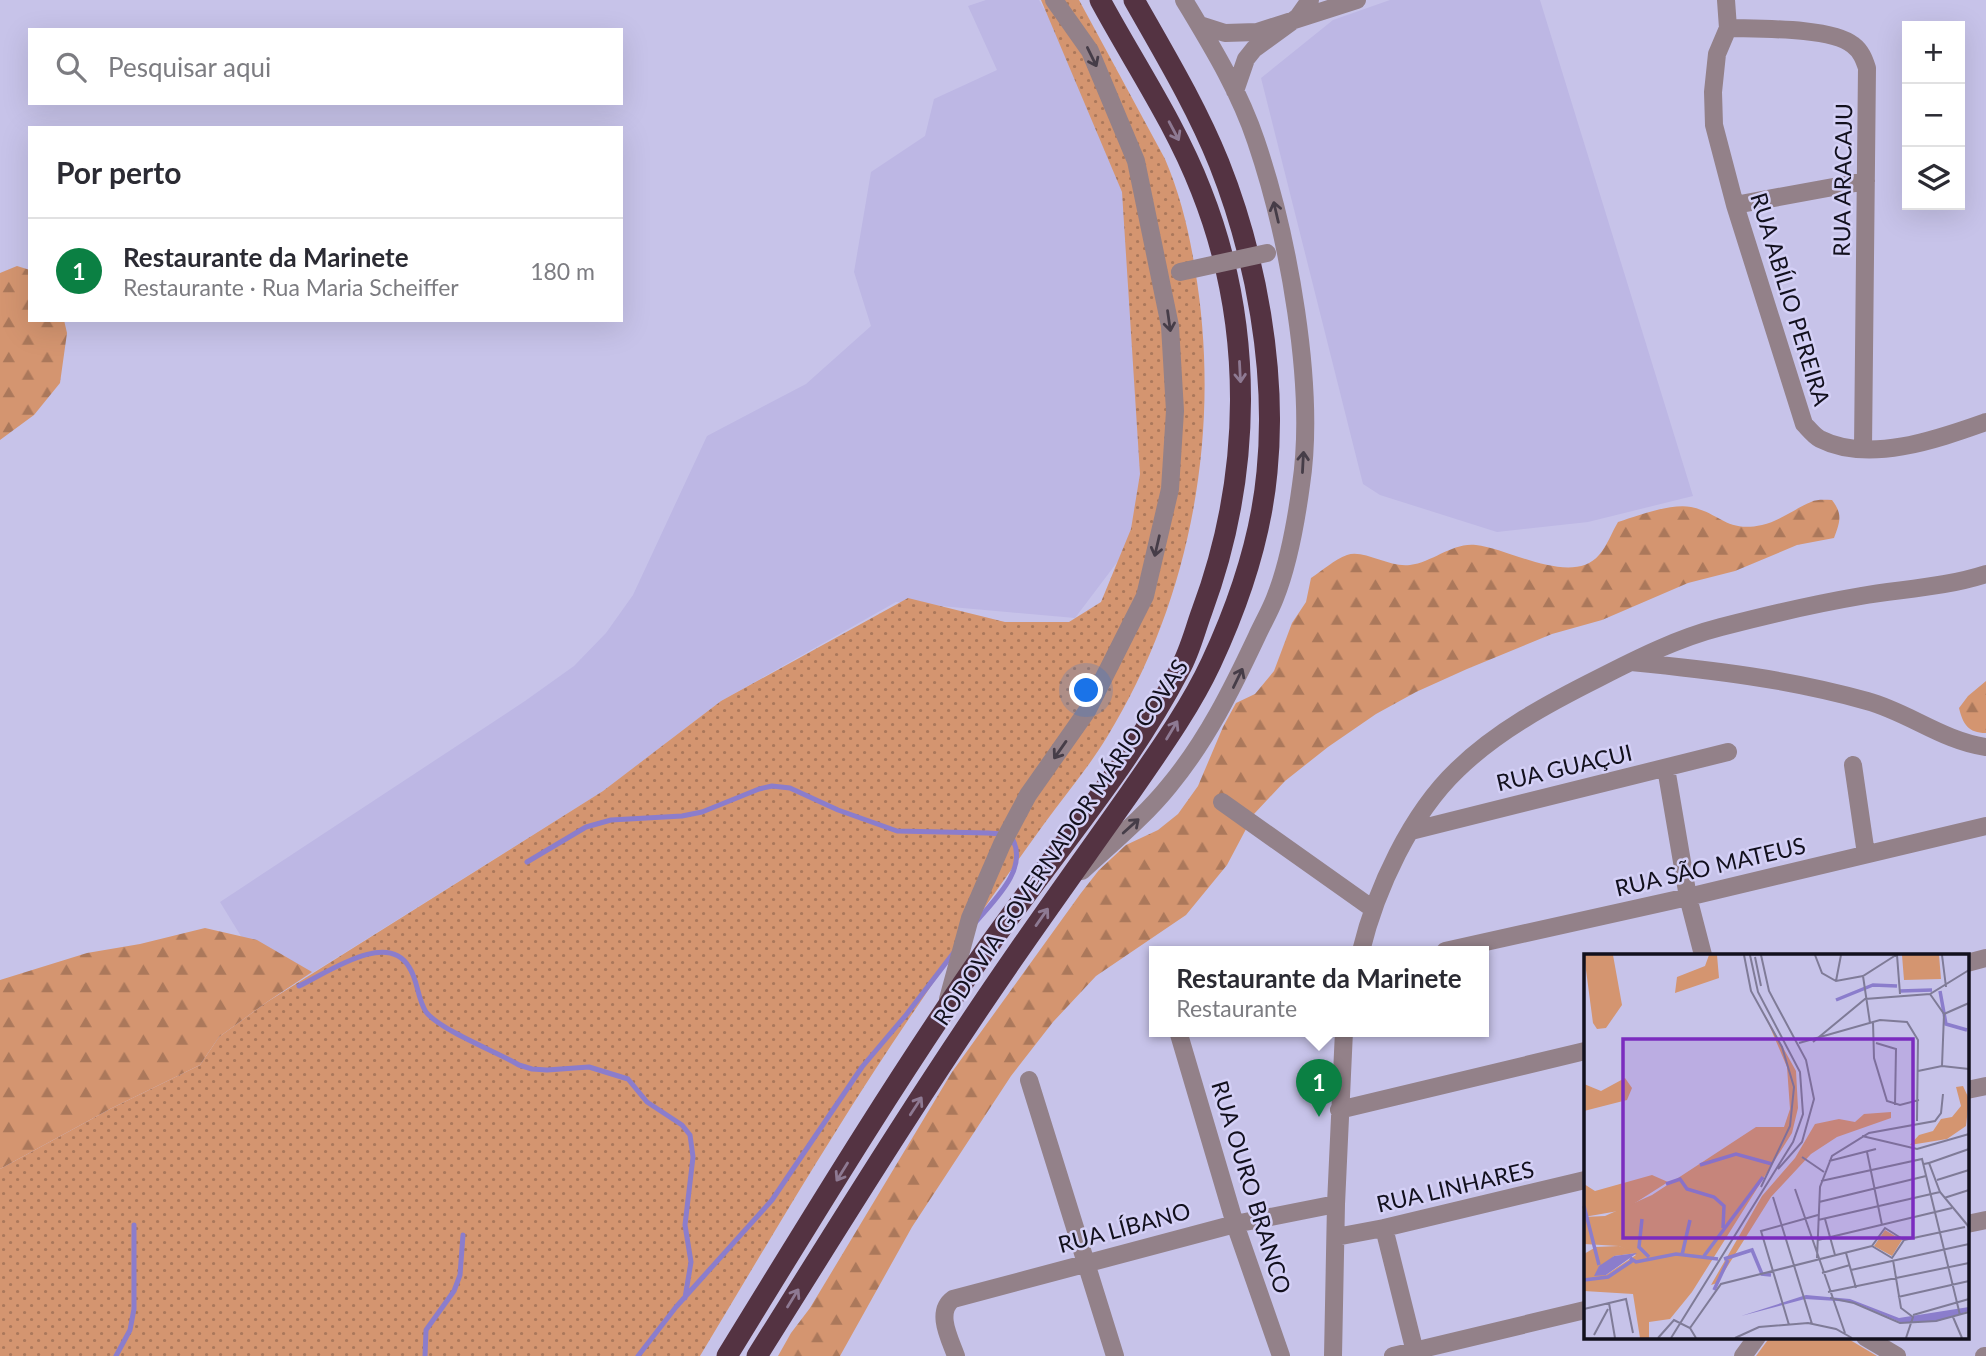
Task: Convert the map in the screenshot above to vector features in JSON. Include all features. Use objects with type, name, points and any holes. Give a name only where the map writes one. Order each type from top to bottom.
[{"type":"highway","name":"RODOVIA GOVERNADOR MÁRIO COVAS","points":[[727,1356],[984,952],[1135,744],[1182,665],[1215,578],[1237,477],[1241,408],[1237,336],[1224,263],[1214,227],[1182,146],[1100,0]]},
{"type":"highway","name":"RODOVIA GOVERNADOR MÁRIO COVAS","points":[[757,1356],[944,1063],[1170,734],[1210,665],[1241,586],[1252,549],[1267,472],[1269,429],[1266,349],[1244,237],[1224,175],[1203,127],[1134,0]]},
{"type":"street","name":"RODOVIA GOVERNADOR MÁRIO COVAS","points":[[945,1011],[970,918],[1002,844],[1028,795],[1087,711],[1146,596],[1170,489],[1175,411],[1170,326],[1136,161],[1090,51],[1054,0]]},
{"type":"street","points":[[1062,889],[1151,808],[1188,762],[1224,704],[1276,597],[1302,482],[1305,406],[1298,333],[1276,251],[1256,139],[1235,91],[1184,0]]},
{"type":"street","points":[[1235,91],[1246,59],[1254,48],[1297,17],[1310,0]]},
{"type":"street","points":[[1200,25],[1225,33],[1257,32],[1357,0]]},
{"type":"street","name":"RUA ABÍLIO PEREIRA","points":[[1726,0],[1728,28],[1717,54],[1713,92],[1717,135],[1735,205],[1804,424],[1818,438],[1839,445],[1863,448],[1927,442],[1986,422]]},
{"type":"street","name":"RUA ARACAJU","points":[[1728,28],[1835,35],[1858,50],[1867,68],[1863,448]]},
{"type":"street","points":[[1735,205],[1866,181]]},
{"type":"street","points":[[1161,276],[1276,251]]},
{"type":"street","points":[[1362,946],[1373,909],[1386,878],[1430,800],[1457,769],[1510,728],[1565,695],[1680,639],[1721,627],[1861,596],[1965,581],[1986,574]]},
{"type":"street","points":[[1630,662],[1730,671],[1871,701],[1949,737],[1986,747]]},
{"type":"street","name":"RUA GUAÇUI","points":[[1411,831],[1728,752]]},
{"type":"street","points":[[1853,765],[1867,854]]},
{"type":"street","points":[[1666,768],[1688,897],[1703,954]]},
{"type":"street","points":[[1222,802],[1373,909]]},
{"type":"street","name":"RUA SÃO MATEUS","points":[[1468,946],[1688,897],[1986,825]]},
{"type":"street","points":[[1968,963],[1986,958]]},
{"type":"street","name":"RUA OURO BRANCO","points":[[1180,1037],[1235,1224],[1281,1356]]},
{"type":"street","points":[[1333,1356],[1339,1110],[1344,1037]]},
{"type":"street","points":[[1339,1110],[1584,1051]]},
{"type":"street","points":[[1028,1080],[1115,1356]]},
{"type":"street","points":[[1968,1090],[1986,1086]]},
{"type":"street","name":"RUA LINHARES","points":[[1336,1237],[1584,1180]]},
{"type":"street","name":"RUA LÍBANO","points":[[956,1356],[943,1310],[953,1299],[1235,1224],[1336,1204]]},
{"type":"street","points":[[1968,1224],[1986,1220]]},
{"type":"street","points":[[1384,1228],[1416,1353]]},
{"type":"street","points":[[1393,1356],[1416,1353],[1584,1310]]},
{"type":"street","points":[[1743,1356],[1756,1338]]},
{"type":"street","points":[[1867,1338],[1897,1356]]},
{"type":"shaded area","points":[[986,0],[1039,0],[1114,129],[1157,286],[1146,524],[1075,618],[896,602],[721,701],[603,791],[277,995],[220,902],[574,666],[606,633],[633,595],[707,436],[806,384],[871,326],[854,272],[871,172],[925,136],[934,99],[997,70],[968,6]]},
{"type":"shaded area","points":[[1390,0],[1540,0],[1693,496],[1588,522],[1497,532],[1380,495],[1363,484],[1261,78],[1333,20]]},
{"type":"green space","points":[[1041,0],[1079,0],[1165,159],[1187,227],[1202,329],[1205,390],[1193,511],[1179,570],[1160,628],[1136,684],[1107,737],[951,956],[863,1088],[700,1356],[0,1356],[0,1169],[110,1109],[200,1065],[219,1037],[267,1002],[603,791],[721,701],[908,598],[1005,622],[1069,622],[1101,602],[1131,529],[1140,474],[1122,192]]},
{"type":"green space","points":[[17,266],[28,269],[28,322],[64,322],[67,333],[60,383],[34,415],[0,440],[0,273]]},
{"type":"green space","points":[[1832,500],[1839,518],[1834,538],[1797,545],[1735,571],[1688,583],[1602,620],[1552,634],[1467,669],[1376,714],[1285,781],[1254,814],[1227,865],[1186,915],[1096,976],[1053,1022],[1011,1076],[912,1227],[840,1356],[778,1356],[810,1308],[952,1072],[1081,893],[1099,870],[1126,845],[1158,830],[1178,814],[1198,786],[1236,703],[1255,694],[1274,671],[1292,623],[1306,602],[1311,578],[1347,555],[1361,554],[1394,564],[1410,565],[1468,545],[1489,548],[1557,567],[1573,567],[1587,564],[1599,555],[1618,522],[1654,511],[1691,507],[1732,524],[1750,527],[1775,521],[1813,501]]},
{"type":"green space","points":[[1986,681],[1986,733],[1967,726],[1959,708],[1968,696]]},
{"type":"green space","points":[[205,928],[257,940],[312,972],[219,1037],[200,1065],[110,1109],[0,1169],[0,980],[87,953],[140,944]]},
{"type":"green space","points":[[1769,1338],[1847,1338],[1877,1356],[1756,1356]]},
{"type":"waterway","points":[[527,862],[586,827],[611,820],[682,816],[702,812],[759,789],[772,786],[790,788],[838,810],[897,831],[1002,834],[1013,840],[1016,863],[1012,874],[999,895],[975,923]]},
{"type":"waterway","points":[[638,1356],[676,1307],[772,1200],[862,1067],[955,951]]},
{"type":"waterway","points":[[299,986],[356,958],[372,953],[386,953],[399,957],[409,967],[426,1012],[456,1033],[532,1069],[589,1067],[628,1079],[647,1102],[682,1125],[690,1135],[693,1157],[685,1225],[691,1262],[685,1298]]},
{"type":"waterway","points":[[116,1356],[130,1330],[134,1309],[134,1225]]},
{"type":"waterway","points":[[425,1356],[426,1330],[454,1291],[460,1275],[463,1235]]},
{"type":"place","name":"Restaurante da Marinete","points":[[1319,1117]]}]
